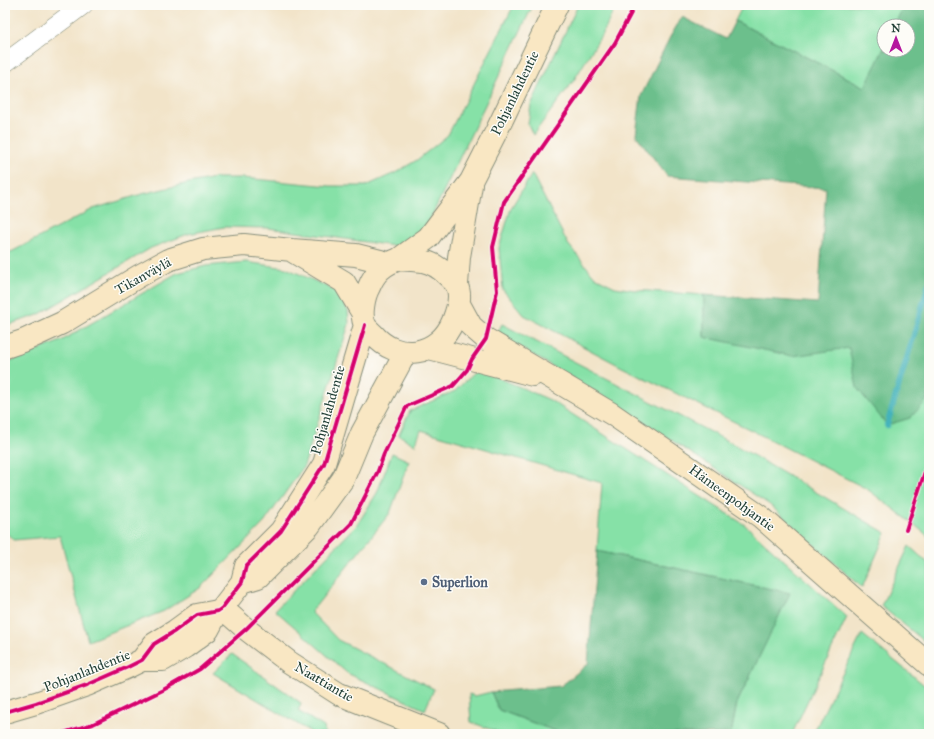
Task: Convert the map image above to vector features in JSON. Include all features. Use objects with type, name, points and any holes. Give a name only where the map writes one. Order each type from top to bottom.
[{"type":"main road","name":"Pohjanlahdentie","points":[[394,261],[428,238],[471,181],[557,5]]},
{"type":"main road","name":"Pohjanlahdentie","points":[[458,295],[459,257],[471,181]]},
{"type":"main road","name":"Tikanväylä","points":[[5,347],[23,341],[62,323],[168,260],[203,249],[244,246],[356,255],[394,261]]},
{"type":"main road","name":"Tikanväylä","points":[[292,250],[344,282],[364,319]]},
{"type":"main road","points":[[411,260],[424,262],[441,269],[458,295],[455,316],[443,339],[429,348],[414,352],[402,352],[384,346],[375,337],[364,319],[367,291],[373,277],[394,261],[411,260]]},
{"type":"main road","name":"Hämeenpohjantie","points":[[458,295],[471,326],[486,339],[612,414],[761,516],[929,664]]},
{"type":"main road","name":"Pohjanlahdentie","points":[[5,712],[87,685],[128,668],[142,660],[154,644],[197,615],[220,609],[242,582],[246,566],[281,531],[324,464],[364,319]]},
{"type":"main road","name":"Hämeenpohjantie","points":[[429,348],[557,382]]},
{"type":"main road","points":[[242,582],[258,578],[309,526],[343,479],[362,433],[406,352]]},
{"type":"main road","name":"Naattiantie","points":[[220,609],[289,662],[339,694],[440,734]]},
{"type":"street","points":[[5,63],[83,5]]},
{"type":"green space","points":[[514,5],[533,5],[423,234],[394,246],[268,228],[224,227],[188,234],[151,248],[38,315],[5,326],[5,254],[93,209],[142,194],[215,178],[243,178],[330,186],[366,186],[395,173],[417,160],[448,135]]},
{"type":"green space","points":[[578,5],[616,5],[604,31],[574,80],[533,135],[528,124],[531,105]]},
{"type":"green space","points":[[743,5],[929,5],[929,537],[867,489],[622,367],[524,315],[503,290],[499,248],[511,208],[532,174],[568,244],[595,277],[615,287],[704,295],[704,337],[849,348],[865,87],[735,21]]},
{"type":"green space","points":[[904,5],[929,5],[929,392],[927,400],[910,418],[887,425],[857,388],[849,348],[792,356],[704,337],[704,295],[818,303],[826,188],[667,176],[636,135],[641,96],[670,37],[682,17],[726,39],[735,21],[865,87],[879,58],[916,58],[916,18],[898,18]]},
{"type":"green space","points":[[246,262],[286,268],[337,291],[348,311],[349,324],[304,466],[264,523],[200,588],[164,611],[88,641],[60,536],[14,540],[5,532],[5,363],[61,341],[177,273],[206,266]]},
{"type":"green space","points":[[502,324],[737,446],[886,533],[862,588],[770,505],[618,405],[497,334]]},
{"type":"green space","points":[[478,369],[550,400],[745,525],[847,617],[792,734],[731,734],[737,703],[789,593],[597,551],[602,483],[421,430],[415,445],[399,435],[410,411],[455,391]]},
{"type":"green space","points":[[392,453],[409,461],[390,513],[311,612],[338,640],[434,689],[425,710],[347,673],[275,610],[357,525],[377,493]]},
{"type":"green space","points":[[909,546],[929,564],[929,645],[881,606]]},
{"type":"green space","points":[[597,551],[790,593],[737,703],[731,734],[563,734],[499,710],[491,692],[561,686],[588,664]]},
{"type":"green space","points":[[862,634],[929,689],[929,734],[813,734]]},
{"type":"green space","points":[[232,654],[301,703],[298,711],[324,727],[325,733],[314,734],[213,673]]},
{"type":"green space","points":[[491,692],[499,710],[563,734],[503,734],[471,722],[469,694],[475,696]]},
{"type":"waterway","points":[[887,425],[929,284]]},
{"type":"cycle path","points":[[60,734],[93,724],[163,690],[200,669],[246,629],[351,524],[378,471],[384,454],[407,406],[453,386],[467,370],[472,359],[486,339],[497,291],[493,247],[504,202],[615,43],[634,5]]},
{"type":"cycle path","points":[[5,712],[87,685],[128,667],[142,660],[154,644],[197,615],[218,611],[222,608],[242,582],[246,566],[281,531],[324,464],[365,325]]},
{"type":"cycle path","points":[[906,530],[929,459]]},
{"type":"place","name":"Superlion","points":[[424,582]]}]
